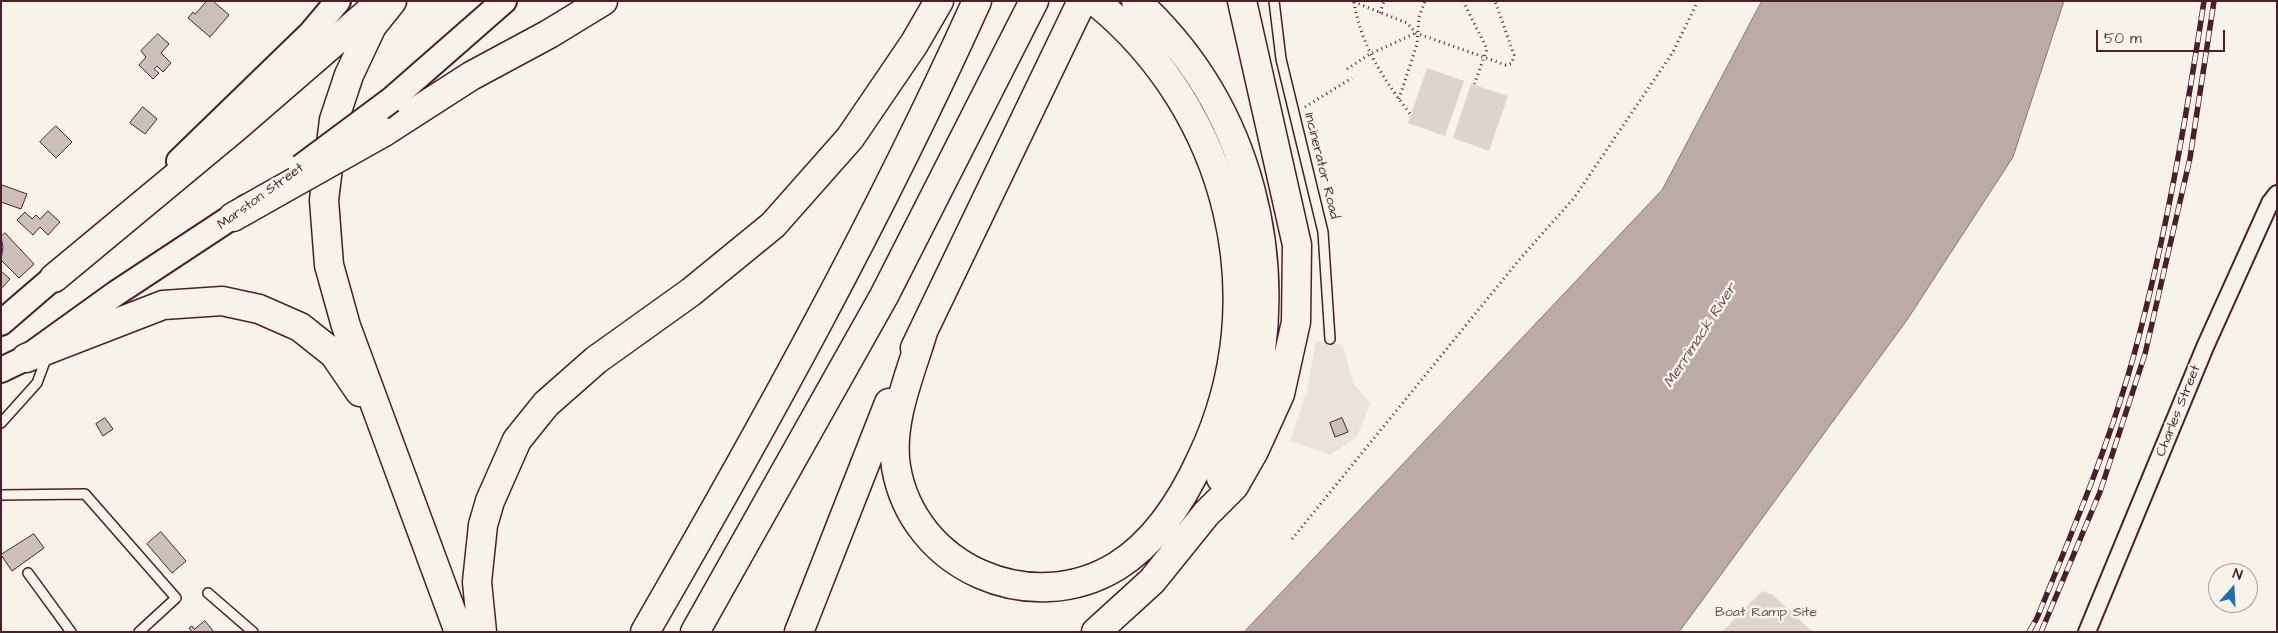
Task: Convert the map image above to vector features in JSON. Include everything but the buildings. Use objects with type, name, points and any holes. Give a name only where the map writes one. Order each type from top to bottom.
[{"type":"highway","points":[[54,278],[236,127],[382,1]]},
{"type":"highway","points":[[392,1],[372,26],[349,75],[334,120],[324,200],[329,265],[346,326],[459,632]]},
{"type":"highway","points":[[234,217],[280,186],[384,132],[471,76],[549,34],[603,1]]},
{"type":"highway","points":[[482,632],[477,582],[484,525],[490,501],[517,440],[546,404],[596,360],[691,292],[773,225],[850,138],[914,44],[939,1]]},
{"type":"highway","points":[[645,632],[800,359],[940,82],[977,1]]},
{"type":"highway","points":[[799,632],[882,418],[1082,1]]},
{"type":"highway","points":[[922,332],[894,436],[896,468],[904,498],[919,526],[940,549],[965,567],[989,578],[1014,585],[1040,588],[1063,587],[1094,578],[1118,565],[1138,550],[1167,518],[1195,473],[1206,449],[1228,387],[1238,309],[1236,265],[1222,191],[1198,129],[1163,70],[1126,29],[1095,1]]},
{"type":"highway","points":[[1136,1],[1164,30],[1191,66],[1224,118],[1249,185],[1261,242],[1265,324],[1259,367],[1250,410],[1206,514]]},
{"type":"highway","points":[[1096,632],[1152,582],[1206,514],[1234,486],[1254,451],[1280,394],[1296,322],[1298,245],[1242,1]]},
{"type":"highway","points":[[695,632],[884,296],[1032,6]]},
{"type":"highway","points":[[38,354],[163,305],[222,301],[259,309],[300,327],[334,354],[382,424]]},
{"type":"main road","points":[[1,323],[54,278],[311,33],[338,1]]},
{"type":"main road","name":"Marston Street","points":[[280,186],[392,100],[504,1]]},
{"type":"main road","name":"Marston Street","points":[[1,370],[38,354],[116,294],[234,217]]},
{"type":"street","name":"Charles Street","points":[[2087,632],[2205,347],[2270,203],[2277,194]]},
{"type":"lane","name":"Incinerator Road","points":[[1274,1],[1280,59],[1323,232],[1330,339]]},
{"type":"lane","points":[[1,423],[37,383],[38,354]]},
{"type":"lane","points":[[1,495],[85,494],[176,598],[139,632]]},
{"type":"lane","points":[[28,573],[71,632]]},
{"type":"lane","points":[[208,594],[253,632]]},
{"type":"path","points":[[1380,13],[1384,1]]},
{"type":"path","points":[[1399,100],[1417,44],[1416,32],[1425,1]]},
{"type":"path","points":[[1463,1],[1486,49],[1474,85]]},
{"type":"path","points":[[1354,2],[1407,23],[1416,32],[1506,65],[1512,63],[1514,55],[1494,1]]},
{"type":"path","points":[[1292,539],[1520,260],[1574,198],[1673,52],[1698,1]]},
{"type":"path","points":[[1354,2],[1358,26],[1370,54],[1383,79],[1411,115]]},
{"type":"path","points":[[1346,69],[1370,54],[1416,32]]},
{"type":"path","points":[[1292,106],[1306,107],[1352,78]]},
{"type":"shaded area","points":[[1316,341],[1343,345],[1353,383],[1370,403],[1357,437],[1330,455],[1290,441],[1307,390]]},
{"type":"green space","points":[[1427,68],[1464,81],[1445,136],[1408,123]]},
{"type":"green space","points":[[1471,84],[1508,96],[1489,151],[1453,138]]},
{"type":"green space","name":"Boat Ramp Site","points":[[1762,591],[1773,595],[1813,632],[1722,632]]},
{"type":"water","name":"Merrimack River","points":[[1762,1],[2064,1],[2013,157],[1907,320],[1679,632],[1244,632],[1662,190]]},
{"type":"railway","points":[[2029,632],[2037,618],[2090,486],[2114,419],[2135,351],[2174,177],[2204,1]]},
{"type":"railway","points":[[2041,632],[2100,492],[2145,354],[2190,158],[2214,1]]}]
